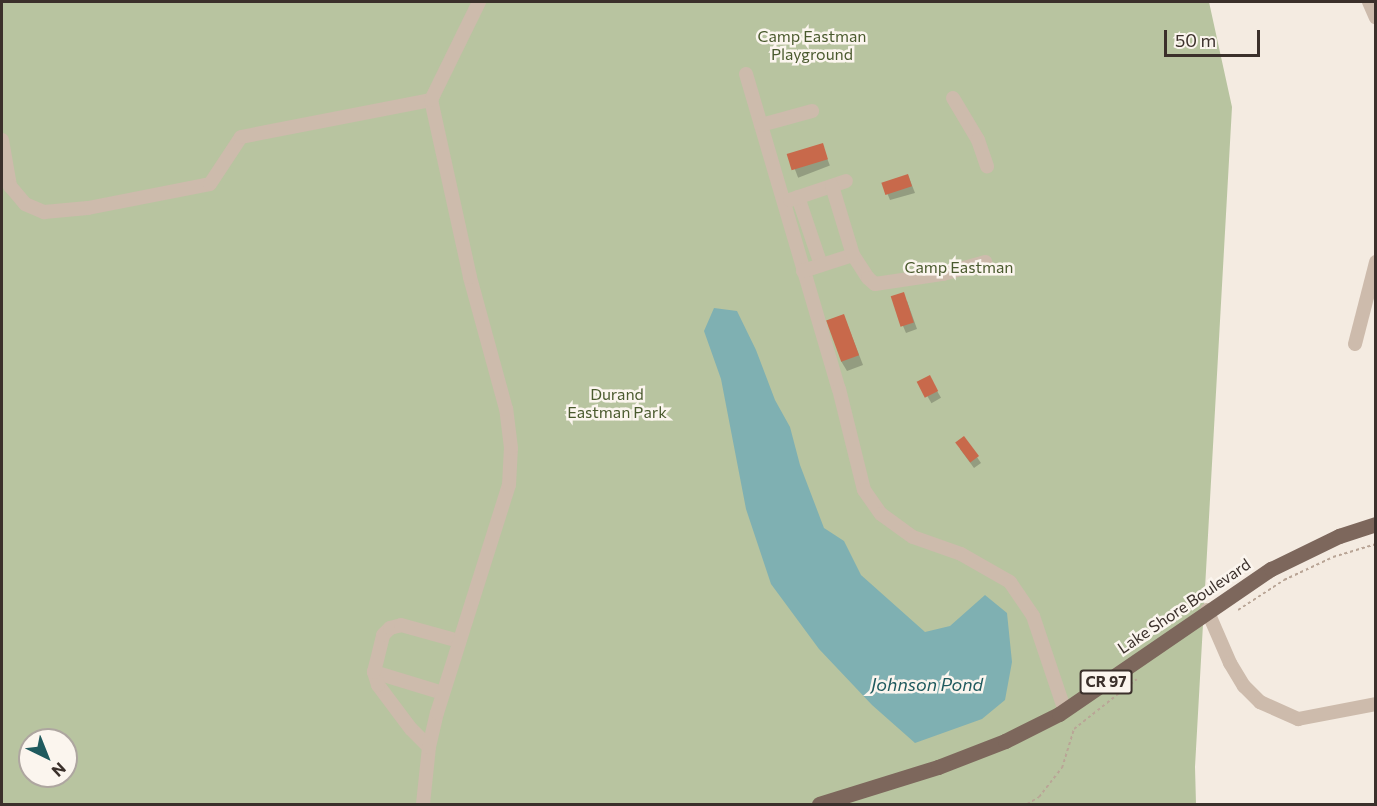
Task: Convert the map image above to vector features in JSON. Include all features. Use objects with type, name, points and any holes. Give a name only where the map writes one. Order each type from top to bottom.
[{"type":"main road","name":"Lake Shore Boulevard","points":[[819,804],[938,767],[1005,741],[1065,711],[1207,610],[1271,568],[1339,536],[1376,524]]},
{"type":"street","points":[[423,804],[429,747],[443,693],[509,485],[511,448],[506,408],[470,277],[431,100],[479,2]]},
{"type":"street","points":[[1369,2],[1376,18]]},
{"type":"street","points":[[746,74],[839,389],[864,490],[881,514],[913,537],[962,554],[1010,582],[1033,616],[1065,711]]},
{"type":"street","points":[[953,98],[978,140],[987,166]]},
{"type":"street","points":[[2,140],[10,186],[25,204],[44,212],[88,208],[210,184],[241,137],[431,100]]},
{"type":"street","points":[[761,125],[812,111]]},
{"type":"street","points":[[782,202],[846,182]]},
{"type":"street","points":[[832,186],[853,255],[868,278],[875,284],[943,274],[985,262]]},
{"type":"street","points":[[798,197],[821,265]]},
{"type":"street","points":[[803,271],[853,255]]},
{"type":"street","points":[[1355,344],[1376,262]]},
{"type":"street","points":[[1207,610],[1230,663],[1244,686],[1260,702],[1298,719],[1376,704]]},
{"type":"street","points":[[429,747],[411,729],[378,685],[374,672],[383,635],[390,628],[401,625],[459,641]]},
{"type":"street","points":[[374,672],[443,693]]},
{"type":"path","points":[[1026,804],[1039,797],[1062,768],[1074,729]]},
{"type":"green space","name":"Durand Eastman Park","points":[[2,2],[1209,2],[1232,107],[1195,767],[1196,804],[2,804]]},
{"type":"water","name":"Johnson Pond","points":[[714,308],[737,311],[756,350],[775,400],[790,427],[800,465],[824,528],[844,541],[861,575],[925,632],[950,626],[985,595],[1007,613],[1012,662],[1005,700],[982,719],[915,743],[872,705],[819,649],[771,584],[746,509],[721,379],[704,331]]},
{"type":"building","points":[[823,143],[828,159],[792,170],[787,154]]},
{"type":"building","points":[[908,174],[912,186],[885,195],[881,183]]},
{"type":"building","points":[[904,292],[914,322],[901,327],[891,296]]},
{"type":"building","points":[[844,314],[859,355],[841,362],[826,320]]},
{"type":"building","points":[[930,375],[938,391],[925,398],[917,382]]},
{"type":"building","points":[[964,436],[979,456],[970,463],[955,443]]},
{"type":"park label","name":"Camp Eastman Playground","points":[[812,45]]},
{"type":"park label","name":"Camp Eastman","points":[[959,267]]}]
